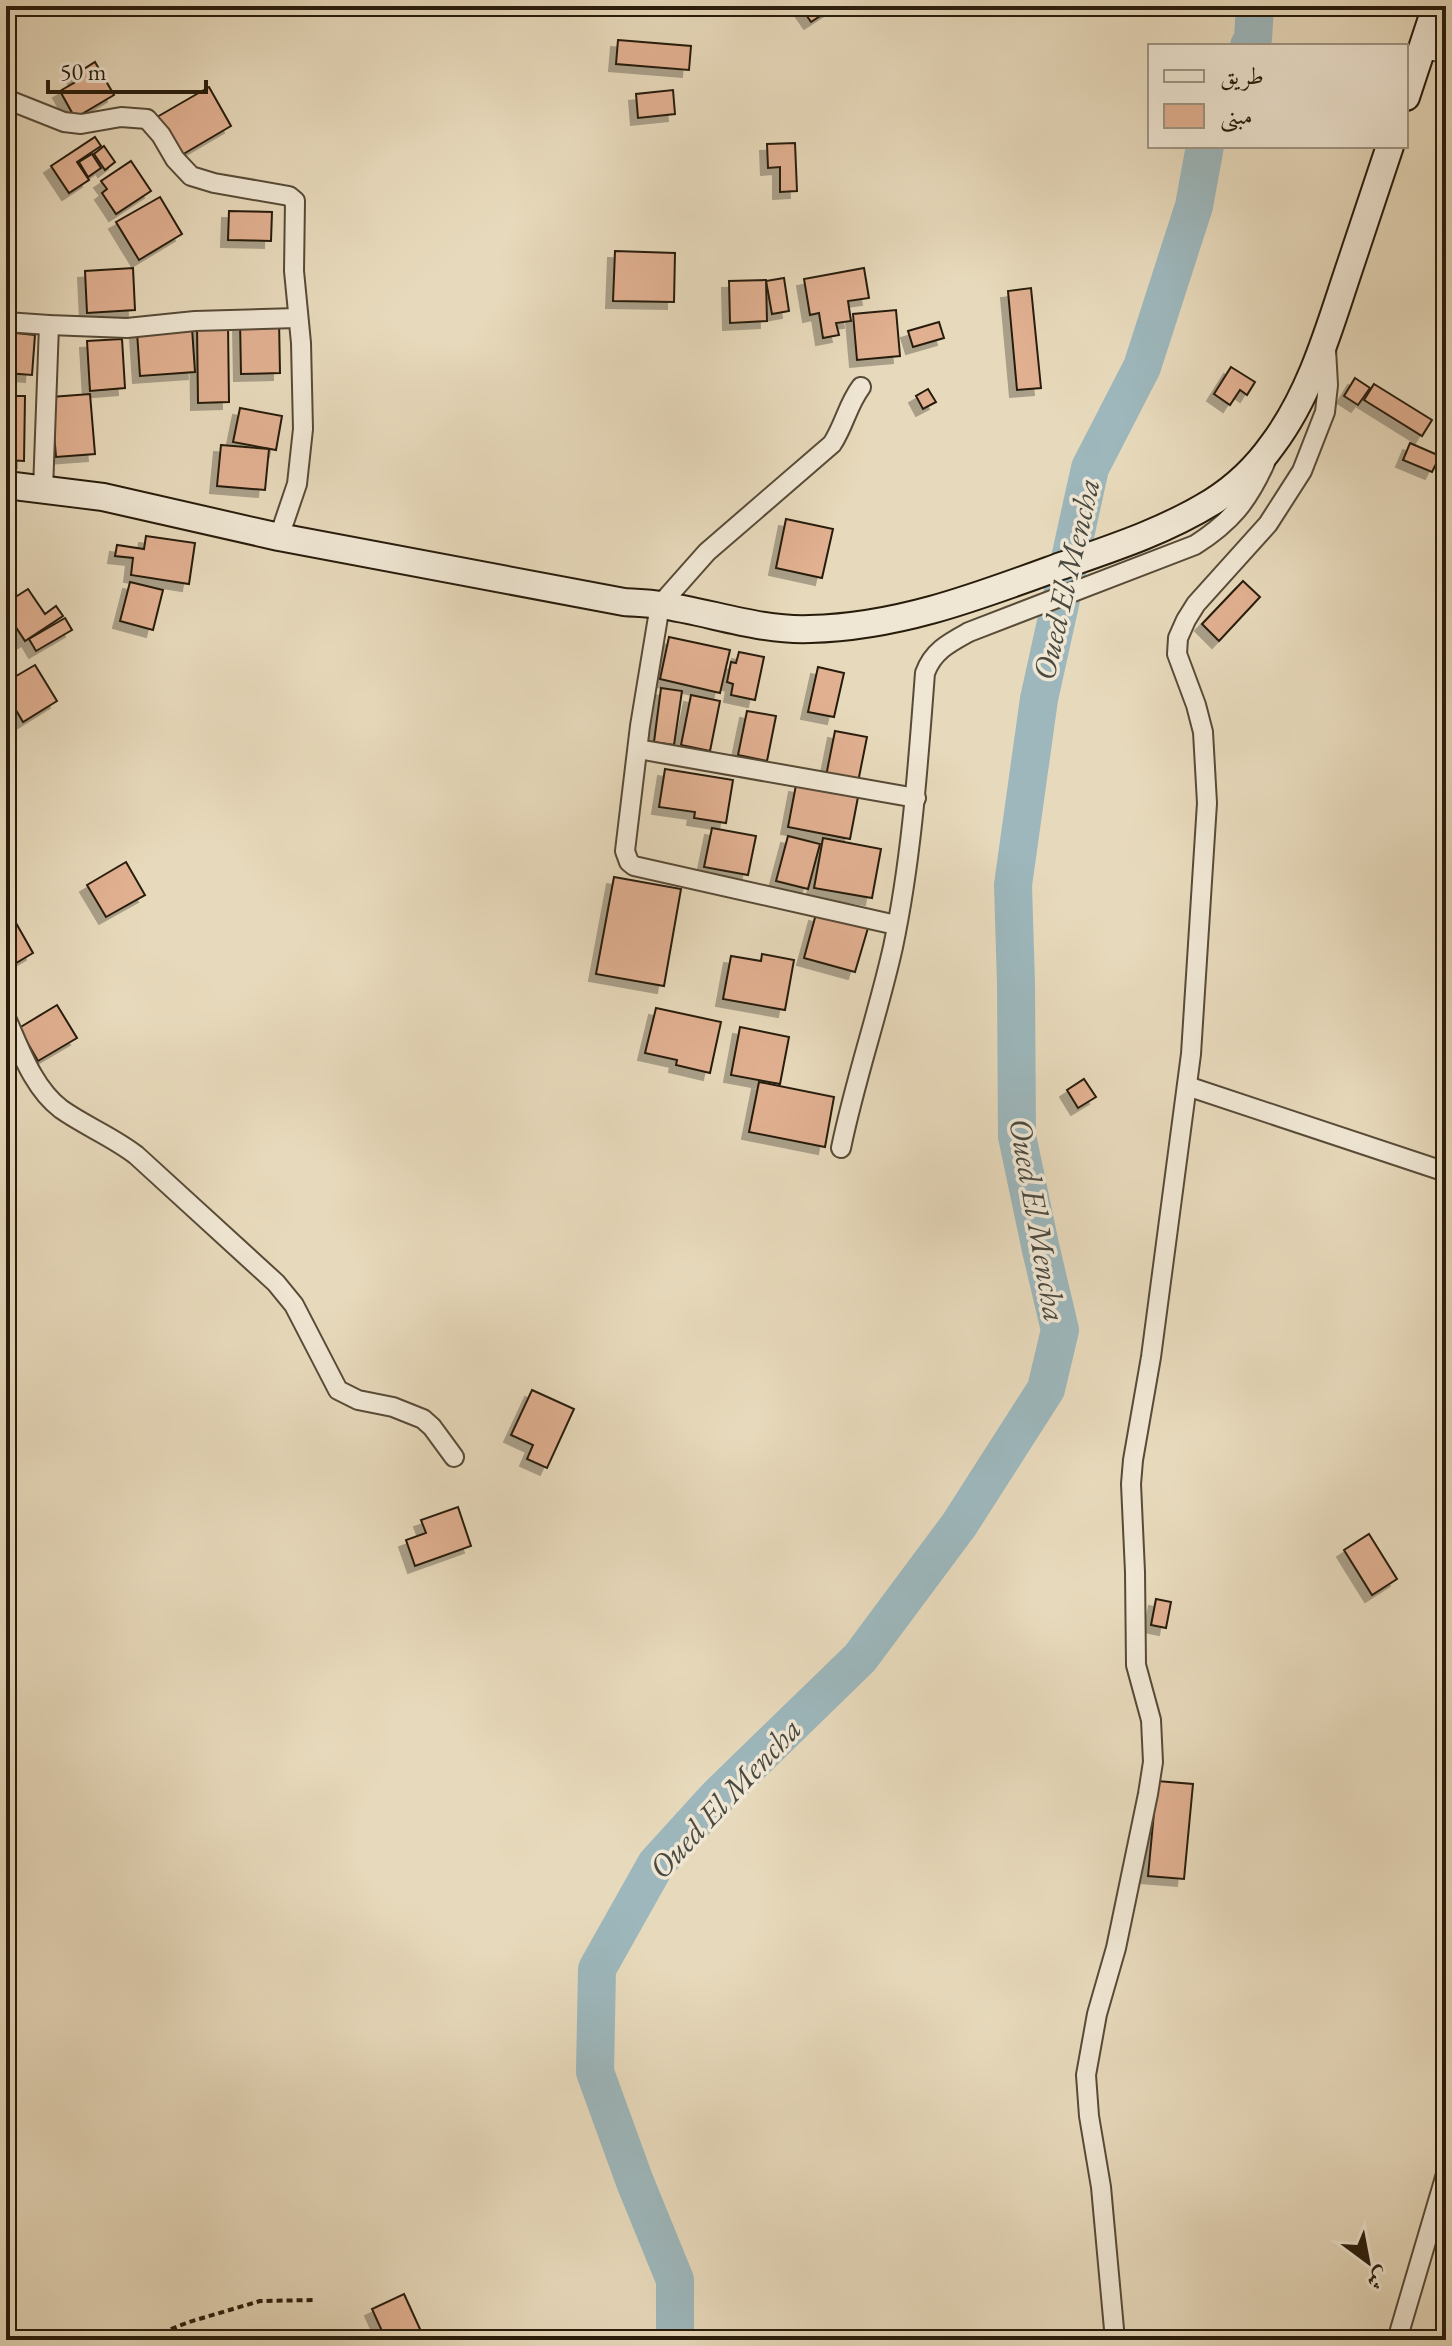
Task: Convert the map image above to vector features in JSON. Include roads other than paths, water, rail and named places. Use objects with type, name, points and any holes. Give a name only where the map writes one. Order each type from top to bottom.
[{"type":"main road","points":[[1408,94],[1434,51],[1436,6]]},
{"type":"main road","points":[[6,485],[103,497],[279,537],[768,627],[808,630],[904,619],[1141,538],[1188,516],[1252,472],[1296,408],[1326,338],[1389,148]]},
{"type":"street","points":[[6,99],[64,122],[81,124],[121,117],[147,119],[191,176],[292,197],[295,206],[294,271],[304,397],[301,462],[279,537]]},
{"type":"street","points":[[6,322],[127,328],[222,319],[297,318]]},
{"type":"street","points":[[43,490],[49,325]]},
{"type":"street","points":[[1115,2340],[1101,2187],[1089,2116],[1086,2075],[1097,2014],[1119,1933],[1153,1762],[1153,1734],[1138,1678],[1135,1653],[1131,1484],[1153,1343],[1195,1020],[1207,803],[1203,732],[1177,654],[1178,638],[1196,604],[1268,524],[1302,471],[1325,412],[1328,385],[1326,338]]},
{"type":"street","points":[[861,387],[832,444],[707,552],[660,605],[625,851],[634,866],[896,925]]},
{"type":"street","points":[[841,1148],[893,947],[916,798],[925,673],[930,660],[949,643],[969,632],[1195,545],[1217,531],[1240,509],[1275,442]]},
{"type":"street","points":[[638,749],[916,798]]},
{"type":"street","points":[[6,1018],[38,1084],[48,1097],[79,1121],[136,1155],[276,1283],[294,1305],[338,1390],[358,1400],[398,1408],[423,1419],[454,1457]]},
{"type":"street","points":[[1187,1086],[1446,1172]]},
{"type":"street","points":[[1397,2340],[1446,2174]]},
{"type":"waterway","name":"Oued El Mencha","points":[[1250,44],[1255,6]]},
{"type":"waterway","name":"Oued El Mencha","points":[[675,2340],[675,2280],[595,2072],[597,1969],[656,1864],[717,1797],[860,1658],[959,1525],[1046,1389],[1060,1330],[1017,1136],[1013,885],[1039,699],[1090,468],[1142,367],[1194,206],[1205,148]]}]
